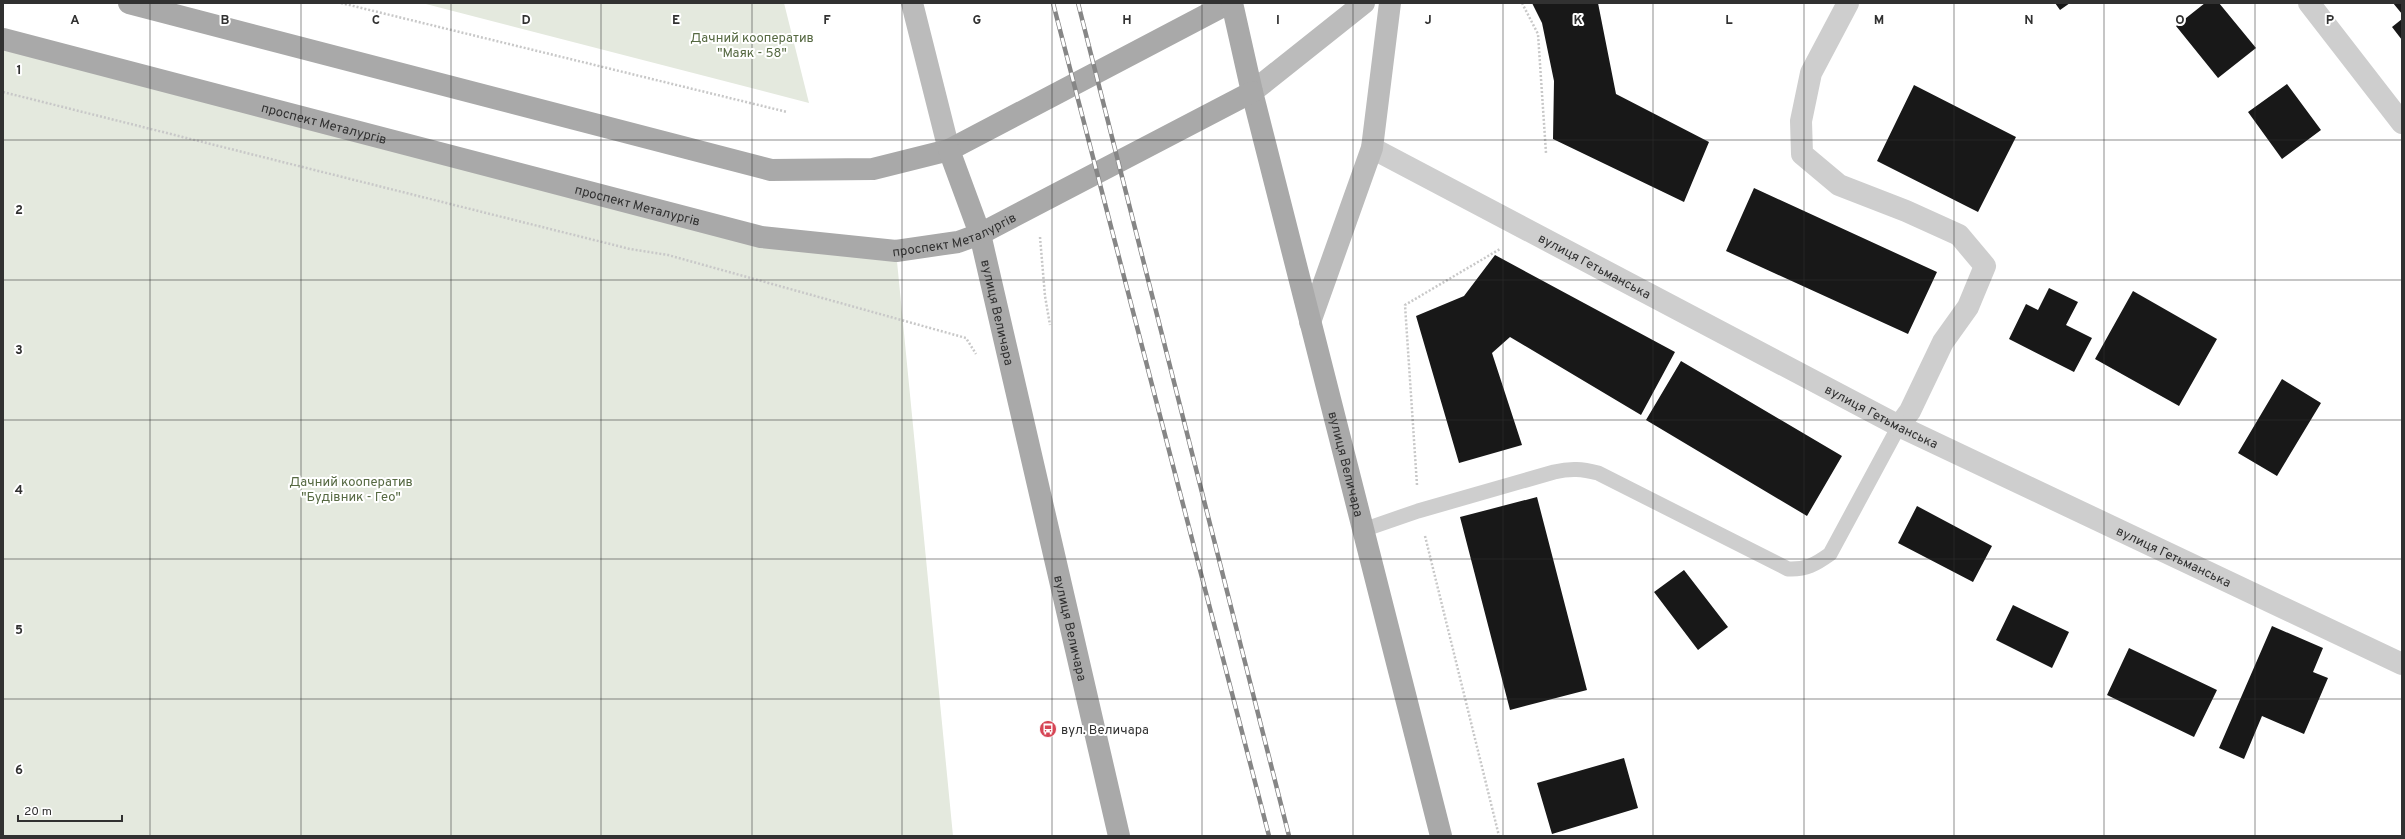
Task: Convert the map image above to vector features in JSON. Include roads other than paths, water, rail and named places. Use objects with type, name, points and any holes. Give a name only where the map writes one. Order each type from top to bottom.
[{"type":"main road","points":[[129,3],[771,170],[873,169],[949,150],[1228,3]]},
{"type":"main road","points":[[912,3],[949,150]]},
{"type":"main road","name":"вулиця Величара","points":[[1232,3],[1252,92],[1441,836]]},
{"type":"main road","points":[[1252,92],[1364,3]]},
{"type":"main road","points":[[1310,322],[1372,148],[1390,3]]},
{"type":"main road","name":"проспект Металургів","points":[[3,39],[761,237],[896,251],[958,242],[980,234],[1252,92]]},
{"type":"main road","name":"вулиця Величара","points":[[949,150],[980,234],[1119,836]]},
{"type":"street","points":[[1848,3],[1811,73],[1801,121],[1802,154],[1839,185],[1906,211],[1959,235],[1984,266],[1968,307],[1944,342],[1910,411],[1899,426]]},
{"type":"street","points":[[2309,3],[2402,122]]},
{"type":"street","name":"вулиця Гетьманська","points":[[1372,148],[1899,426],[2402,664]]},
{"type":"lane","points":[[1363,530],[1418,511],[1554,472],[1583,469],[1598,473],[1788,569],[1801,570],[1817,564],[1830,554],[1899,426]]},
{"type":"railway","points":[[1053,3],[1269,836]]},
{"type":"railway","points":[[1078,3],[1289,836]]},
{"type":"place","name":"вул. Величара","points":[[1048,729]]},
{"type":"park label","name":"Дачний кооператив \"Маяк - 58\"","points":[[752,44]]},
{"type":"park label","name":"Дачний кооператив \"Будівник - Гео\"","points":[[351,488]]}]
